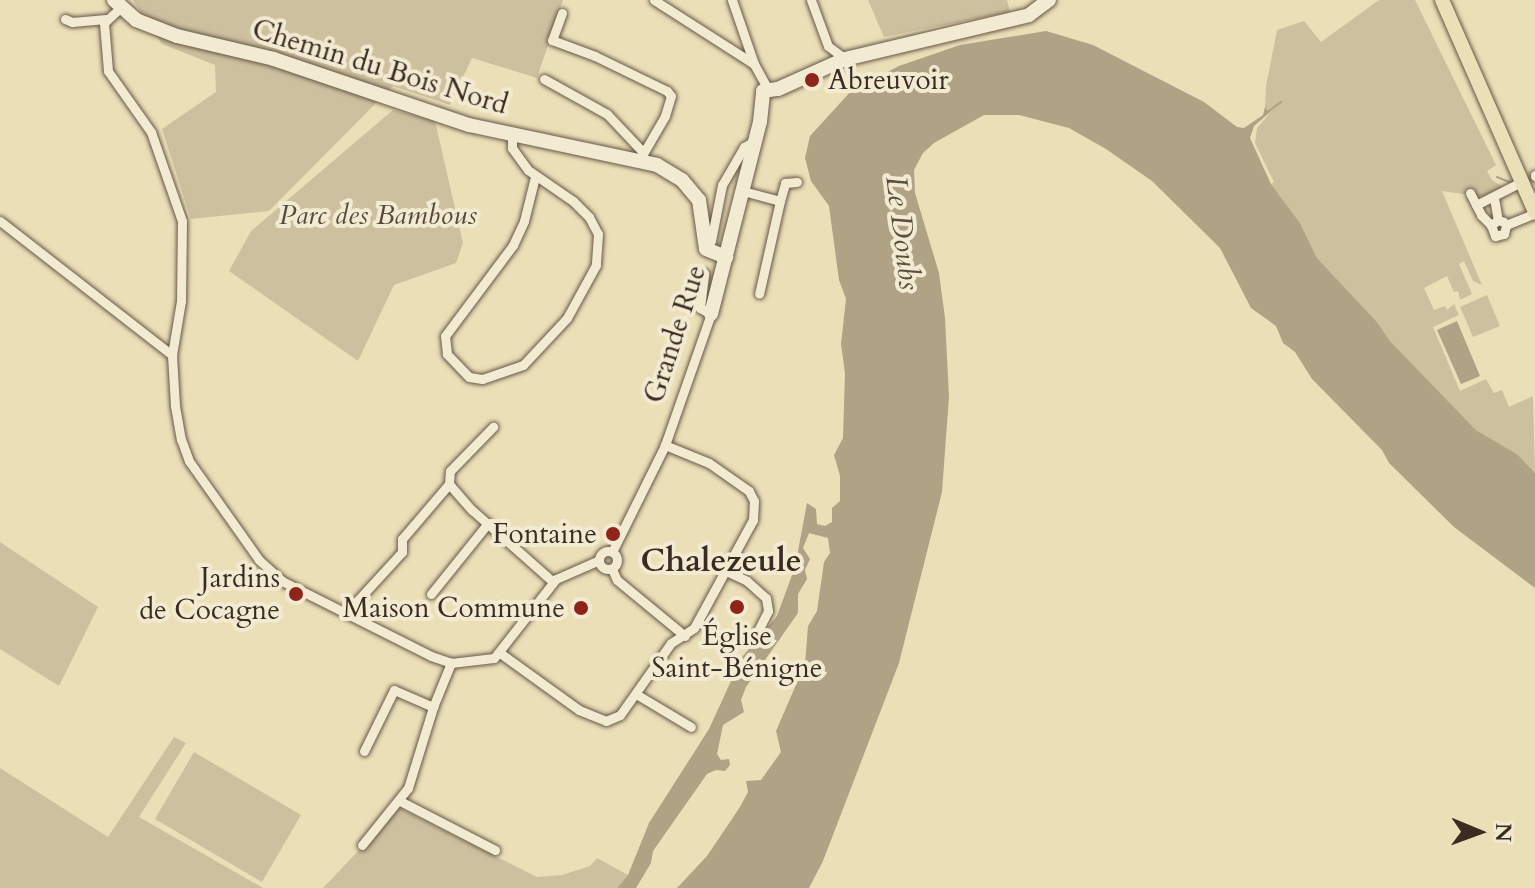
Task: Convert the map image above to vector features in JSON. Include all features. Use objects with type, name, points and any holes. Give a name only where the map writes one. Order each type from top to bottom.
[{"type":"main road","points":[[1442,0],[1535,212]]},
{"type":"main road","points":[[1449,0],[1535,192]]},
{"type":"street","points":[[654,0],[756,69]]},
{"type":"street","points":[[732,0],[768,95],[845,59],[1029,15],[1049,0]]},
{"type":"street","points":[[811,0],[828,46],[845,59]]},
{"type":"street","points":[[117,4],[106,19],[104,50],[110,76],[151,132],[182,221],[181,301],[172,355],[178,424],[185,451],[252,551],[273,575],[431,656],[451,663],[488,660],[500,653],[553,582],[599,560],[603,553],[612,552],[617,559],[612,569]]},
{"type":"street","name":"Chemin du Bois Nord","points":[[117,4],[148,25],[201,44],[274,59],[490,132],[641,155],[666,168],[688,186],[701,205],[706,249],[726,257]]},
{"type":"street","points":[[544,79],[607,114],[641,155],[665,116],[671,96],[667,91],[595,56],[552,40],[562,13]]},
{"type":"street","points":[[65,19],[106,19]]},
{"type":"street","name":"Grande Rue","points":[[612,552],[665,445],[711,314],[768,95]]},
{"type":"street","points":[[512,134],[515,155],[535,177],[573,201],[589,217],[598,234],[595,269],[567,318],[523,365],[482,379],[469,377],[447,354],[445,336],[513,245],[524,221],[535,177]]},
{"type":"street","points":[[711,241],[722,185],[747,142],[754,141]]},
{"type":"street","points":[[759,294],[785,183],[797,182]]},
{"type":"street","points":[[1476,205],[1515,185]]},
{"type":"street","points":[[743,191],[780,201]]},
{"type":"street","points":[[1470,193],[1476,205],[1498,224]]},
{"type":"street","points":[[1494,198],[1498,224]]},
{"type":"street","points":[[1498,224],[1535,212]]},
{"type":"street","points":[[0,221],[172,355]]},
{"type":"street","points":[[704,273],[700,308],[711,314]]},
{"type":"street","points":[[347,612],[402,552],[402,539],[449,484],[450,471],[493,427]]},
{"type":"street","points":[[500,653],[594,718],[606,721],[620,715],[671,643],[685,636],[702,618],[753,520],[754,501],[749,491],[709,463],[665,445]]},
{"type":"street","points":[[449,484],[553,582]]},
{"type":"street","points":[[431,594],[488,523]]},
{"type":"street","points":[[599,560],[603,568],[612,569]]},
{"type":"street","points":[[612,569],[617,580],[685,636]]},
{"type":"street","points":[[726,571],[747,581],[766,598],[768,611],[757,633]]},
{"type":"street","points":[[362,845],[400,801],[415,771],[433,707],[451,663]]},
{"type":"street","points":[[364,751],[394,690],[433,707]]},
{"type":"street","points":[[636,694],[691,727]]},
{"type":"street","points":[[400,801],[495,850]]},
{"type":"green space","points":[[133,0],[563,0],[537,78],[472,58],[450,105],[393,86],[269,211],[191,219],[162,129],[216,92],[215,65],[162,44]]},
{"type":"green space","points":[[868,0],[1007,0],[1010,12],[884,37]]},
{"type":"green space","points":[[1379,0],[1415,0],[1496,165],[1487,171],[1492,180],[1503,187],[1484,197],[1442,191],[1482,285],[1473,281],[1464,261],[1459,264],[1472,294],[1460,300],[1458,291],[1454,292],[1447,276],[1424,288],[1434,310],[1445,306],[1447,310],[1454,304],[1459,315],[1433,327],[1460,391],[1486,379],[1494,393],[1502,390],[1509,407],[1533,396],[1535,473],[1517,454],[1476,430],[1390,341],[1377,322],[1317,258],[1300,223],[1271,184],[1274,182],[1255,143],[1257,128],[1269,114],[1265,107],[1266,86],[1277,30],[1304,21],[1321,42]]},
{"type":"green space","name":"Parc des Bambous","points":[[393,110],[435,121],[463,243],[456,263],[394,285],[358,361],[229,271],[251,231]]},
{"type":"green space","points":[[1487,295],[1500,326],[1473,337],[1460,307]]},
{"type":"green space","points":[[0,542],[98,607],[59,686],[0,649]]},
{"type":"green space","points":[[174,737],[186,743],[139,817],[263,888],[0,888],[0,768],[108,837]]},
{"type":"green space","points":[[194,752],[301,815],[262,882],[155,819]]},
{"type":"green space","points":[[399,808],[537,877],[562,875],[590,866],[597,858],[628,875],[617,888],[323,888]]},
{"type":"water","name":"Le Doubs","points":[[1046,31],[1093,45],[1204,102],[1237,127],[1244,128],[1263,115],[1265,107],[1269,113],[1254,126],[1250,138],[1271,184],[1300,223],[1317,258],[1377,322],[1390,341],[1476,430],[1517,454],[1535,473],[1535,588],[1454,527],[1389,463],[1382,450],[1312,379],[1295,352],[1283,343],[1276,326],[1251,308],[1220,248],[1152,181],[1069,128],[1019,115],[984,115],[934,143],[923,153],[914,170],[915,193],[939,273],[945,318],[949,397],[942,492],[899,663],[823,861],[809,888],[677,888],[707,856],[740,807],[748,792],[746,781],[761,780],[781,752],[776,731],[805,664],[808,626],[817,611],[824,562],[830,553],[828,538],[809,533],[803,548],[810,559],[805,570],[807,579],[798,594],[798,613],[746,687],[741,700],[744,712],[723,725],[717,754],[721,760],[729,759],[730,765],[725,771],[716,770],[707,774],[653,851],[651,863],[636,888],[617,888],[628,875],[649,823],[709,729],[742,657],[777,616],[795,567],[807,503],[816,509],[817,524],[825,526],[832,522],[832,508],[840,501],[840,476],[834,455],[843,438],[845,373],[841,344],[846,299],[839,280],[829,206],[811,181],[805,158],[810,136],[852,90],[899,66],[960,45]]},
{"type":"water","points":[[1457,321],[1480,376],[1461,384],[1437,330]]},
{"type":"waterway","points":[[1266,113],[1281,102]]},
{"type":"waterway","points":[[1497,177],[1512,183]]},
{"type":"place","name":"Abreuvoir","points":[[812,80]]},
{"type":"place","name":"Fontaine","points":[[613,534]]},
{"type":"place","name":"Jardins de Cocagne","points":[[296,594]]},
{"type":"place","name":"Église Saint-Bénigne","points":[[737,607]]},
{"type":"place","name":"Maison Commune","points":[[581,608]]},
{"type":"district","name":"Chalezeule","points":[[721,561]]}]
